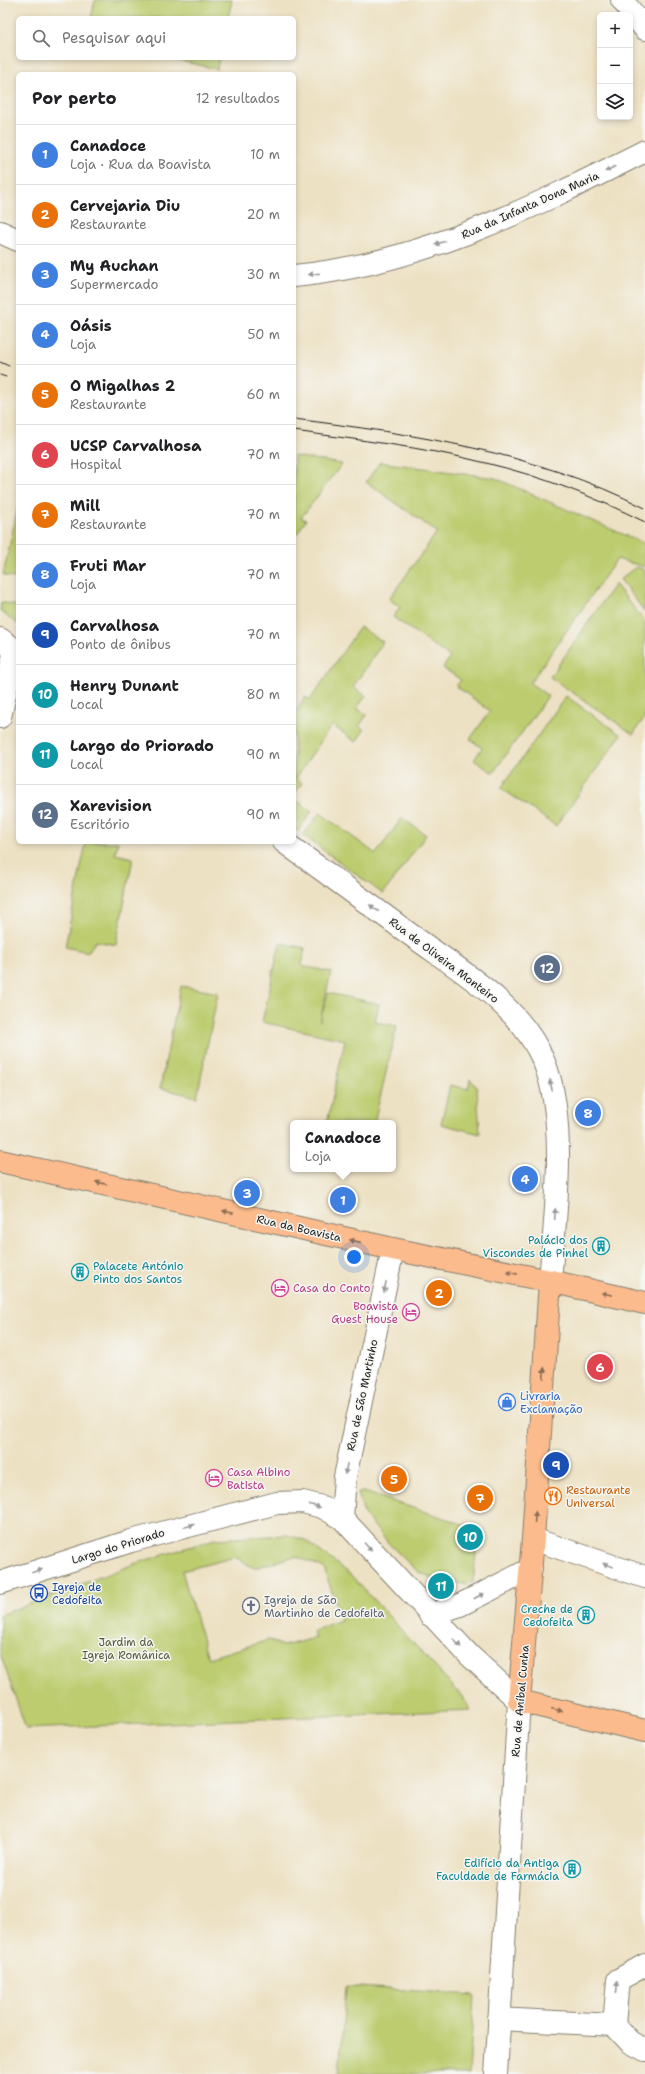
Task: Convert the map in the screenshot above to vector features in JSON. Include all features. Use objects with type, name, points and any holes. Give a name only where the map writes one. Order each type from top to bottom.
[{"type":"main road","name":"Rua da Boavista","points":[[0,1161],[393,1249],[550,1281],[645,1303]]},
{"type":"main road","name":"Rua de Aníbal Cunha","points":[[519,1701],[531,1569],[550,1281]]},
{"type":"main road","points":[[519,1701],[645,1731]]},
{"type":"street","points":[[622,0],[645,29]]},
{"type":"street","name":"Rua da Infanta Dona Maria","points":[[296,276],[316,274],[382,262],[477,230],[590,179],[645,151]]},
{"type":"street","points":[[0,232],[16,239]]},
{"type":"street","points":[[0,717],[11,647]]},
{"type":"street","name":"Rua de Oliveira Monteiro","points":[[287,844],[485,989],[508,1011],[533,1042],[544,1062],[551,1082],[557,1126],[558,1157],[550,1281]]},
{"type":"street","name":"Rua de São Martinho","points":[[342,1518],[345,1477],[393,1249]]},
{"type":"street","name":"Largo do Priorado","points":[[0,1583],[131,1541],[277,1503],[303,1502],[322,1507],[342,1518],[469,1656],[519,1701]]},
{"type":"street","points":[[533,1539],[645,1577]]},
{"type":"street","points":[[430,1615],[460,1605],[531,1569]]},
{"type":"street","name":"Rua de Aníbal Cunha","points":[[496,2074],[519,1701]]},
{"type":"street","points":[[614,2025],[618,1980],[645,1965]]},
{"type":"street","points":[[499,2019],[614,2025],[630,2042],[645,2050]]},
{"type":"green space","points":[[95,0],[232,0],[228,16],[91,16]]},
{"type":"green space","points":[[176,60],[219,60],[217,69]]},
{"type":"green space","points":[[296,456],[342,464],[301,518],[306,520],[296,535]]},
{"type":"green space","points":[[380,462],[495,478],[645,544],[645,567],[617,559],[530,683],[548,696],[493,773],[474,760],[482,748],[470,739],[490,711],[456,686],[461,680],[443,668],[450,657],[393,617],[400,607],[389,599],[437,532],[366,482]]},
{"type":"green space","points":[[16,516],[16,578],[3,575]]},
{"type":"green space","points":[[636,567],[645,570],[645,612],[620,579]]},
{"type":"green space","points":[[615,584],[645,622],[645,717],[633,734],[550,677]]},
{"type":"green space","points":[[1,602],[16,606],[16,623],[0,611]]},
{"type":"green space","points":[[360,627],[383,642],[353,687],[366,696],[357,708],[367,715],[359,726],[364,730],[356,742],[332,725],[296,778],[296,711],[305,697],[310,700]]},
{"type":"green space","points":[[566,696],[621,735],[556,826],[501,788]]},
{"type":"green space","points":[[296,778],[302,783],[296,792]]},
{"type":"green space","points":[[296,800],[312,811],[298,831],[296,830]]},
{"type":"green space","points":[[320,813],[376,854],[402,818],[426,835],[383,894],[303,835]]},
{"type":"green space","points":[[86,844],[118,844],[115,854],[133,858],[116,945],[96,941],[88,952],[65,947]]},
{"type":"green space","points":[[280,943],[305,948],[302,966],[331,972],[320,1021],[328,993],[379,1004],[375,1022],[397,1026],[375,1120],[328,1120],[345,1040],[262,1022]]},
{"type":"green space","points":[[181,986],[218,993],[197,1097],[160,1088]]},
{"type":"green space","points":[[470,1079],[477,1087],[480,1134],[441,1124],[450,1085],[468,1089]]},
{"type":"green space","points":[[358,1492],[364,1492],[475,1528],[478,1534],[473,1582],[466,1584],[441,1582],[417,1571],[390,1545],[364,1514]]},
{"type":"green space","name":"Jardim da Igreja Românica","points":[[287,1535],[305,1540],[349,1573],[460,1694],[471,1710],[26,1729],[0,1653],[0,1615],[137,1563],[215,1539]],"holes":[[[295,1556],[324,1568],[341,1620],[312,1631],[315,1638],[283,1646],[269,1640],[208,1658],[182,1571],[235,1557],[254,1568]]]},
{"type":"green space","points":[[346,1986],[474,1995],[469,2074],[339,2074]]},
{"type":"tram line","points":[[0,362],[9,366]]},
{"type":"tram line","points":[[0,375],[6,377]]},
{"type":"tram line","points":[[296,419],[384,431],[429,439],[518,459],[603,489],[645,508]]},
{"type":"tram line","points":[[296,431],[414,448],[462,457],[507,468],[567,488],[607,504],[645,522]]},
{"type":"place","name":"Xarevision","points":[[547,968]]},
{"type":"place","name":"Fruti Mar","points":[[588,1113]]},
{"type":"place","name":"Oásis","points":[[525,1179]]},
{"type":"place","name":"My Auchan","points":[[247,1193]]},
{"type":"place","name":"Canadoce","points":[[343,1200]]},
{"type":"place","name":"Palácio dos Viscondes de Pinhel","points":[[601,1246]]},
{"type":"place","name":"Palacete António Pinto dos Santos","points":[[80,1272]]},
{"type":"place","name":"Casa do Conto","points":[[280,1288]]},
{"type":"place","name":"Cervejaria Diu","points":[[439,1293]]},
{"type":"place","name":"Boavista Guest House","points":[[411,1312]]},
{"type":"place","name":"UCSP Carvalhosa","points":[[600,1367]]},
{"type":"place","name":"Livraria Exclamação","points":[[507,1402]]},
{"type":"place","name":"Carvalhosa","points":[[556,1465]]},
{"type":"place","name":"Casa Albino Batista","points":[[214,1478]]},
{"type":"place","name":"O Migalhas 2","points":[[394,1479]]},
{"type":"place","name":"Restaurante Universal","points":[[553,1496]]},
{"type":"place","name":"Mill","points":[[480,1498]]},
{"type":"place","name":"Henry Dunant","points":[[470,1537]]},
{"type":"place","name":"Largo do Priorado","points":[[441,1586]]},
{"type":"place","name":"Igreja de Cedofeita","points":[[39,1593]]},
{"type":"place","name":"Igreja de São Martinho de Cedofeita","points":[[251,1606]]},
{"type":"place","name":"Creche de Cedofeita","points":[[586,1615]]},
{"type":"place","name":"Edifício da Antiga Faculdade de Farmácia","points":[[572,1869]]}]
